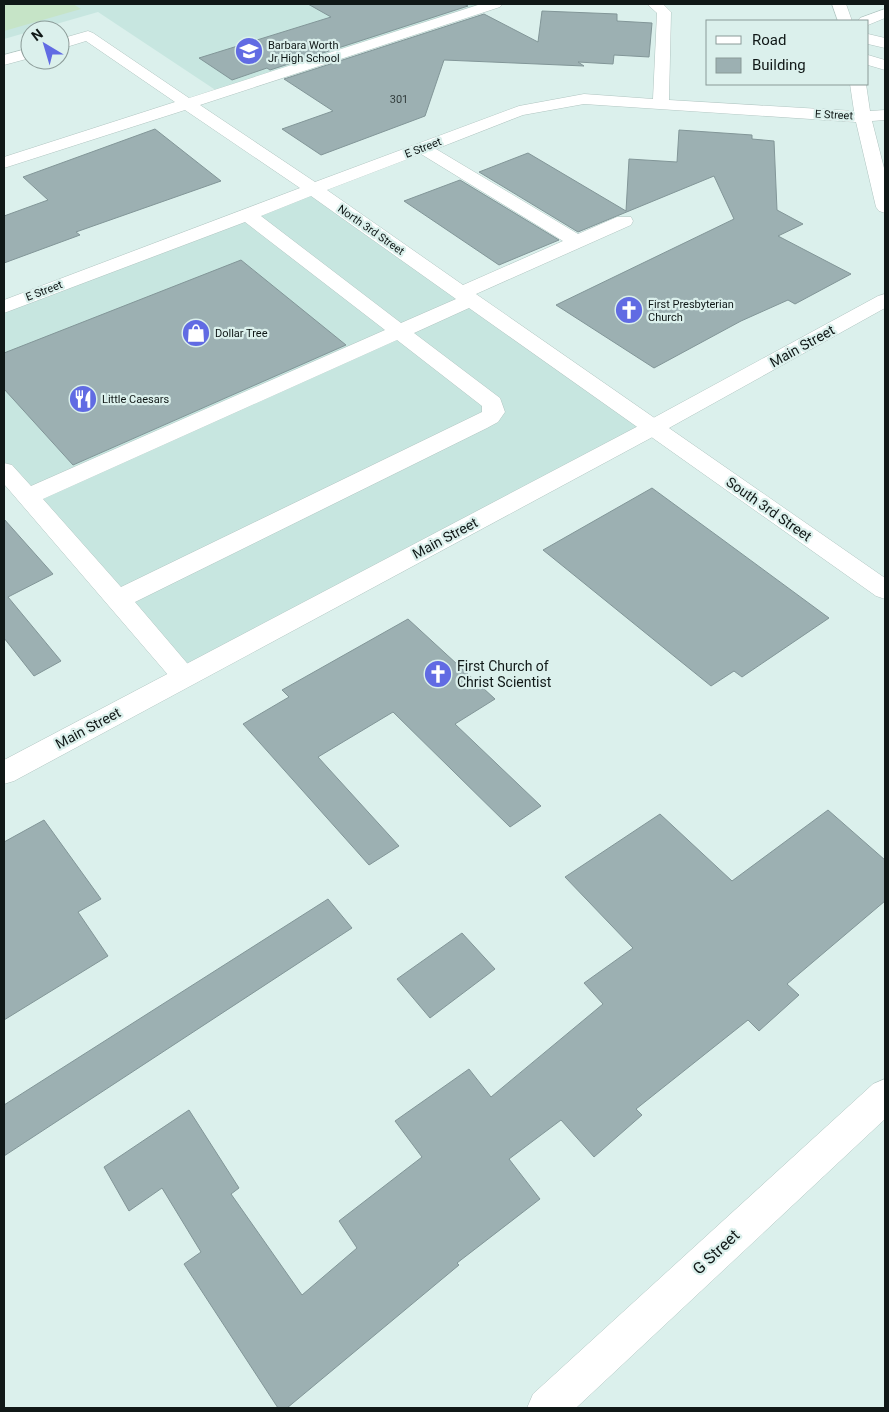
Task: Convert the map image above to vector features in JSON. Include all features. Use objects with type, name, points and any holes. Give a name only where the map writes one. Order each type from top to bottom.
[{"type":"street","points":[[4,163],[495,4]]},
{"type":"street","points":[[654,4],[664,12],[661,104]]},
{"type":"street","points":[[839,4],[845,20]]},
{"type":"street","points":[[868,20],[885,13]]},
{"type":"street","name":"North 3rd Street","points":[[70,41],[88,36],[314,190],[652,428]]},
{"type":"street","points":[[869,40],[885,43]]},
{"type":"street","points":[[4,60],[20,56]]},
{"type":"street","points":[[869,60],[885,65]]},
{"type":"street","points":[[858,85],[863,117],[885,207]]},
{"type":"street","name":"E Street","points":[[4,307],[520,111],[584,99],[863,117],[885,115]]},
{"type":"street","points":[[423,148],[577,242]]},
{"type":"street","points":[[117,600],[490,417],[494,412],[492,403],[248,215]]},
{"type":"street","points":[[185,676],[13,484],[400,332],[466,296],[624,221]]},
{"type":"street","name":"Main Street","points":[[4,773],[652,428],[885,300]]},
{"type":"street","name":"South 3rd Street","points":[[652,428],[885,590]]},
{"type":"street","name":"G Street","points":[[546,1408],[885,1096]]},
{"type":"shaded area","name":"Barbara Worth Jr High School","points":[[4,4],[488,4],[217,91],[98,12],[70,20],[20,20],[20,34],[4,39]]},
{"type":"shaded area","points":[[4,4],[73,4],[81,9],[42,20],[20,20],[20,26],[4,31]]},
{"type":"shaded area","points":[[314,190],[652,428],[185,676],[4,470],[4,307]]},
{"type":"building","points":[[308,4],[464,4],[468,6],[270,70],[267,68],[232,80],[199,58],[331,17]]},
{"type":"building","points":[[542,11],[617,14],[617,21],[652,23],[649,57],[614,55],[613,64],[578,62],[584,66],[444,60],[425,116],[321,155],[282,129],[333,111],[284,79],[484,14],[538,42]]},
{"type":"building","points":[[155,129],[221,181],[76,232],[80,235],[4,263],[4,216],[48,200],[23,177]]},
{"type":"building","points":[[679,130],[752,135],[752,139],[774,141],[777,210],[803,224],[778,236],[851,274],[795,304],[788,300],[741,321],[654,368],[556,305],[734,219],[714,176],[578,232],[479,172],[528,153],[626,211],[629,159],[677,162]]},
{"type":"building","points":[[460,180],[559,240],[499,265],[404,201]]},
{"type":"building","points":[[241,260],[346,345],[73,465],[4,389],[4,353]]},
{"type":"building","points":[[652,488],[829,618],[742,677],[734,671],[711,686],[543,550]]},
{"type":"building","points":[[4,519],[53,574],[8,597],[61,661],[34,676],[4,638]]},
{"type":"building","points":[[408,619],[495,699],[455,724],[541,806],[510,827],[393,712],[318,757],[399,846],[369,865],[243,724],[289,697],[282,690]]},
{"type":"building","points":[[828,810],[885,860],[885,901],[787,984],[799,995],[759,1031],[748,1020],[636,1109],[642,1115],[594,1157],[561,1120],[509,1159],[540,1199],[457,1263],[459,1265],[287,1408],[278,1408],[184,1264],[201,1252],[162,1188],[129,1211],[104,1167],[189,1110],[239,1188],[231,1194],[302,1295],[357,1248],[339,1221],[422,1157],[395,1121],[469,1069],[491,1097],[603,1004],[584,983],[633,948],[565,877],[660,814],[732,881]]},
{"type":"building","points":[[44,820],[101,899],[78,912],[108,956],[4,1020],[4,842]]},
{"type":"building","points":[[328,899],[352,928],[4,1156],[4,1105]]},
{"type":"building","points":[[462,933],[495,969],[430,1018],[397,979]]},
{"type":"place","name":"Barbara Worth Jr High School","points":[[249,51]]},
{"type":"place","name":"First Presbyterian Church","points":[[629,310]]},
{"type":"place","name":"Dollar Tree","points":[[196,333]]},
{"type":"place","name":"Little Caesars","points":[[83,399]]},
{"type":"place","name":"First Church of Christ Scientist","points":[[438,674]]}]
